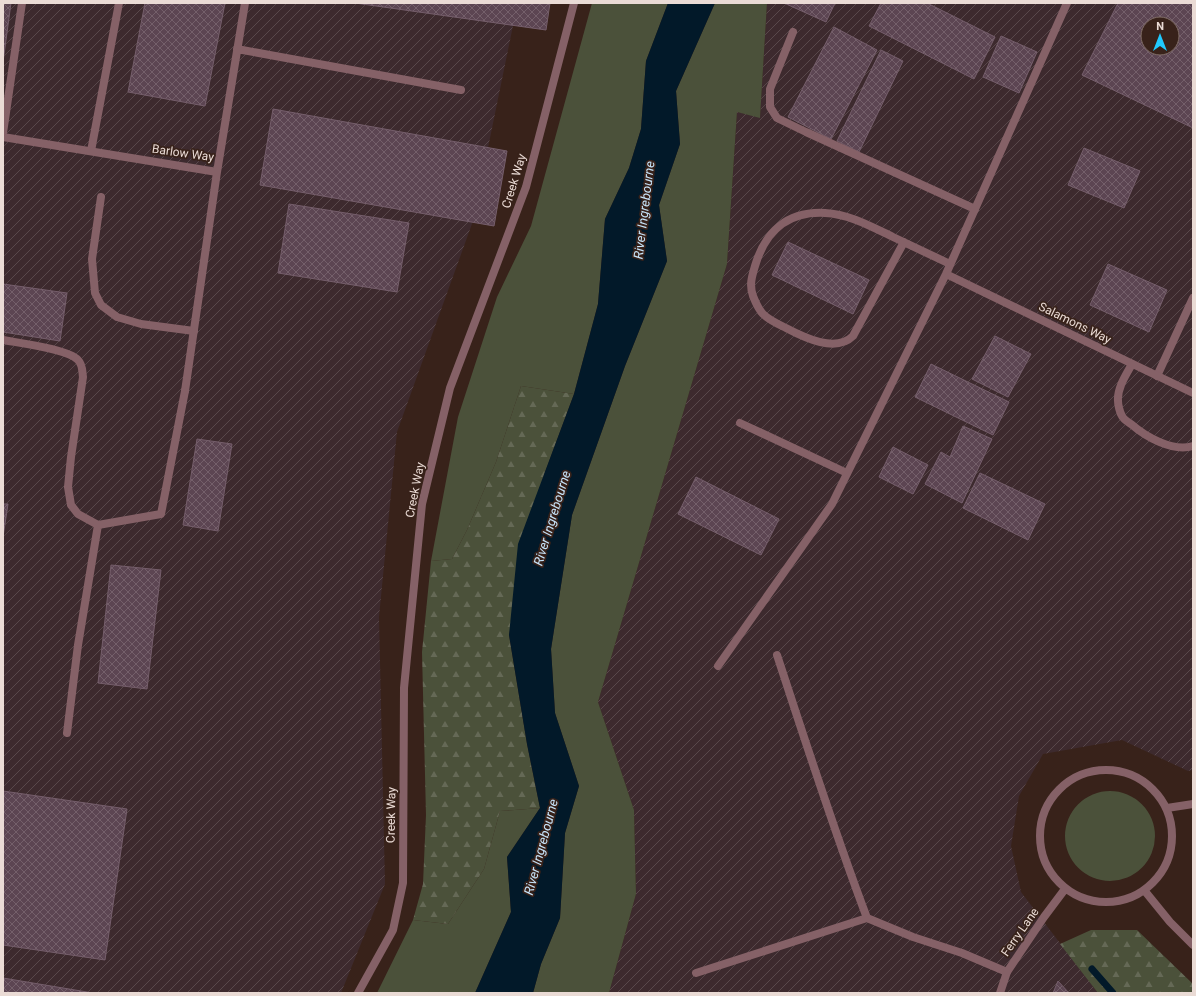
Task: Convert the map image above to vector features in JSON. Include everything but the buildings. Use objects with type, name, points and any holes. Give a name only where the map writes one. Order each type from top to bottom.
[{"type":"street","points":[[3,133],[22,3]]},
{"type":"street","points":[[92,151],[119,3]]},
{"type":"street","name":"Barlow Way","points":[[3,137],[217,172],[245,3]]},
{"type":"street","name":"Creek Way","points":[[358,993],[393,930],[402,883],[404,688],[422,504],[450,388],[526,187],[574,3]]},
{"type":"street","points":[[718,666],[832,504],[946,274],[1067,3]]},
{"type":"street","points":[[793,32],[770,89],[770,107],[777,118],[975,209]]},
{"type":"street","points":[[237,49],[461,90]]},
{"type":"street","points":[[3,340],[58,350],[77,359],[82,366],[83,378],[68,487],[72,505],[78,514],[98,525],[161,514],[185,391],[217,172]]},
{"type":"street","points":[[101,197],[92,259],[95,293],[101,305],[117,317],[141,324],[194,331]]},
{"type":"street","points":[[904,242],[853,336],[848,341],[841,343],[825,343],[804,337],[762,314],[752,295],[750,282],[755,265],[762,246],[771,232],[788,220],[807,213],[826,213],[846,217],[870,226],[904,242],[950,264]]},
{"type":"street","name":"Salamons Way","points":[[946,274],[1193,393]]},
{"type":"street","points":[[1157,376],[1193,298]]},
{"type":"street","points":[[1132,364],[1120,390],[1118,401],[1122,416],[1138,430],[1152,439],[1174,446],[1193,446]]},
{"type":"street","points":[[740,423],[847,473]]},
{"type":"street","points":[[67,733],[78,645],[98,525]]},
{"type":"street","points":[[777,656],[836,832],[867,918]]},
{"type":"street","points":[[1116,769],[1138,777],[1155,790],[1167,808],[1173,831],[1171,854],[1161,874],[1144,890],[1126,900],[1105,902],[1084,899],[1065,889],[1050,873],[1041,852],[1039,831],[1044,809],[1056,791],[1074,777],[1094,770],[1116,769]]},
{"type":"street","points":[[1167,808],[1193,804]]},
{"type":"street","name":"Ferry Lane","points":[[1000,993],[1007,972],[1065,889]]},
{"type":"street","points":[[1144,890],[1170,922],[1193,945]]},
{"type":"street","points":[[696,974],[867,918],[912,937],[962,953],[1007,972]]},
{"type":"shaded area","points":[[3,3],[520,3],[516,11],[473,221],[397,432],[379,617],[385,884],[341,993],[3,993]]},
{"type":"shaded area","points":[[767,3],[1193,3],[1193,770],[1188,771],[1122,740],[1043,754],[1019,796],[1011,846],[1021,892],[1098,993],[609,993],[636,894],[634,810],[598,702],[727,264],[737,112],[760,117]]},
{"type":"green space","points":[[592,3],[668,3],[646,61],[641,129],[629,168],[605,219],[598,304],[574,394],[521,386],[496,462],[467,530],[452,559],[431,561],[458,417],[497,297],[531,226]]},
{"type":"green space","points":[[715,3],[767,3],[760,118],[737,112],[727,264],[598,702],[634,810],[636,894],[609,993],[533,993],[541,964],[560,918],[565,833],[579,786],[555,713],[551,649],[572,515],[625,366],[667,261],[659,205],[680,144],[676,91]]},
{"type":"green space","points":[[521,386],[574,394],[544,475],[509,635],[527,744],[540,808],[500,811],[484,869],[448,924],[413,920],[423,884],[426,815],[422,652],[431,561],[452,559],[467,530],[496,462]]},
{"type":"green space","points":[[1110,791],[1127,794],[1142,804],[1152,819],[1155,836],[1152,853],[1142,868],[1127,878],[1110,881],[1093,878],[1078,868],[1068,853],[1065,836],[1068,819],[1078,804],[1093,794]]},
{"type":"green space","points":[[540,808],[507,857],[511,912],[475,993],[377,993],[413,920],[448,924],[484,869],[500,811]]},
{"type":"green space","points":[[1091,930],[1137,930],[1193,984],[1193,993],[1098,993],[1060,944]]},
{"type":"water","name":"River Ingrebourne","points":[[668,3],[715,3],[676,91],[680,144],[659,205],[667,261],[625,366],[572,515],[551,649],[555,713],[579,786],[565,833],[560,918],[541,964],[533,993],[475,993],[511,912],[507,857],[540,808],[527,744],[509,635],[518,544],[574,394],[598,304],[605,219],[629,168],[641,129],[646,61]]},
{"type":"waterway","points":[[1092,969],[1113,993]]}]
